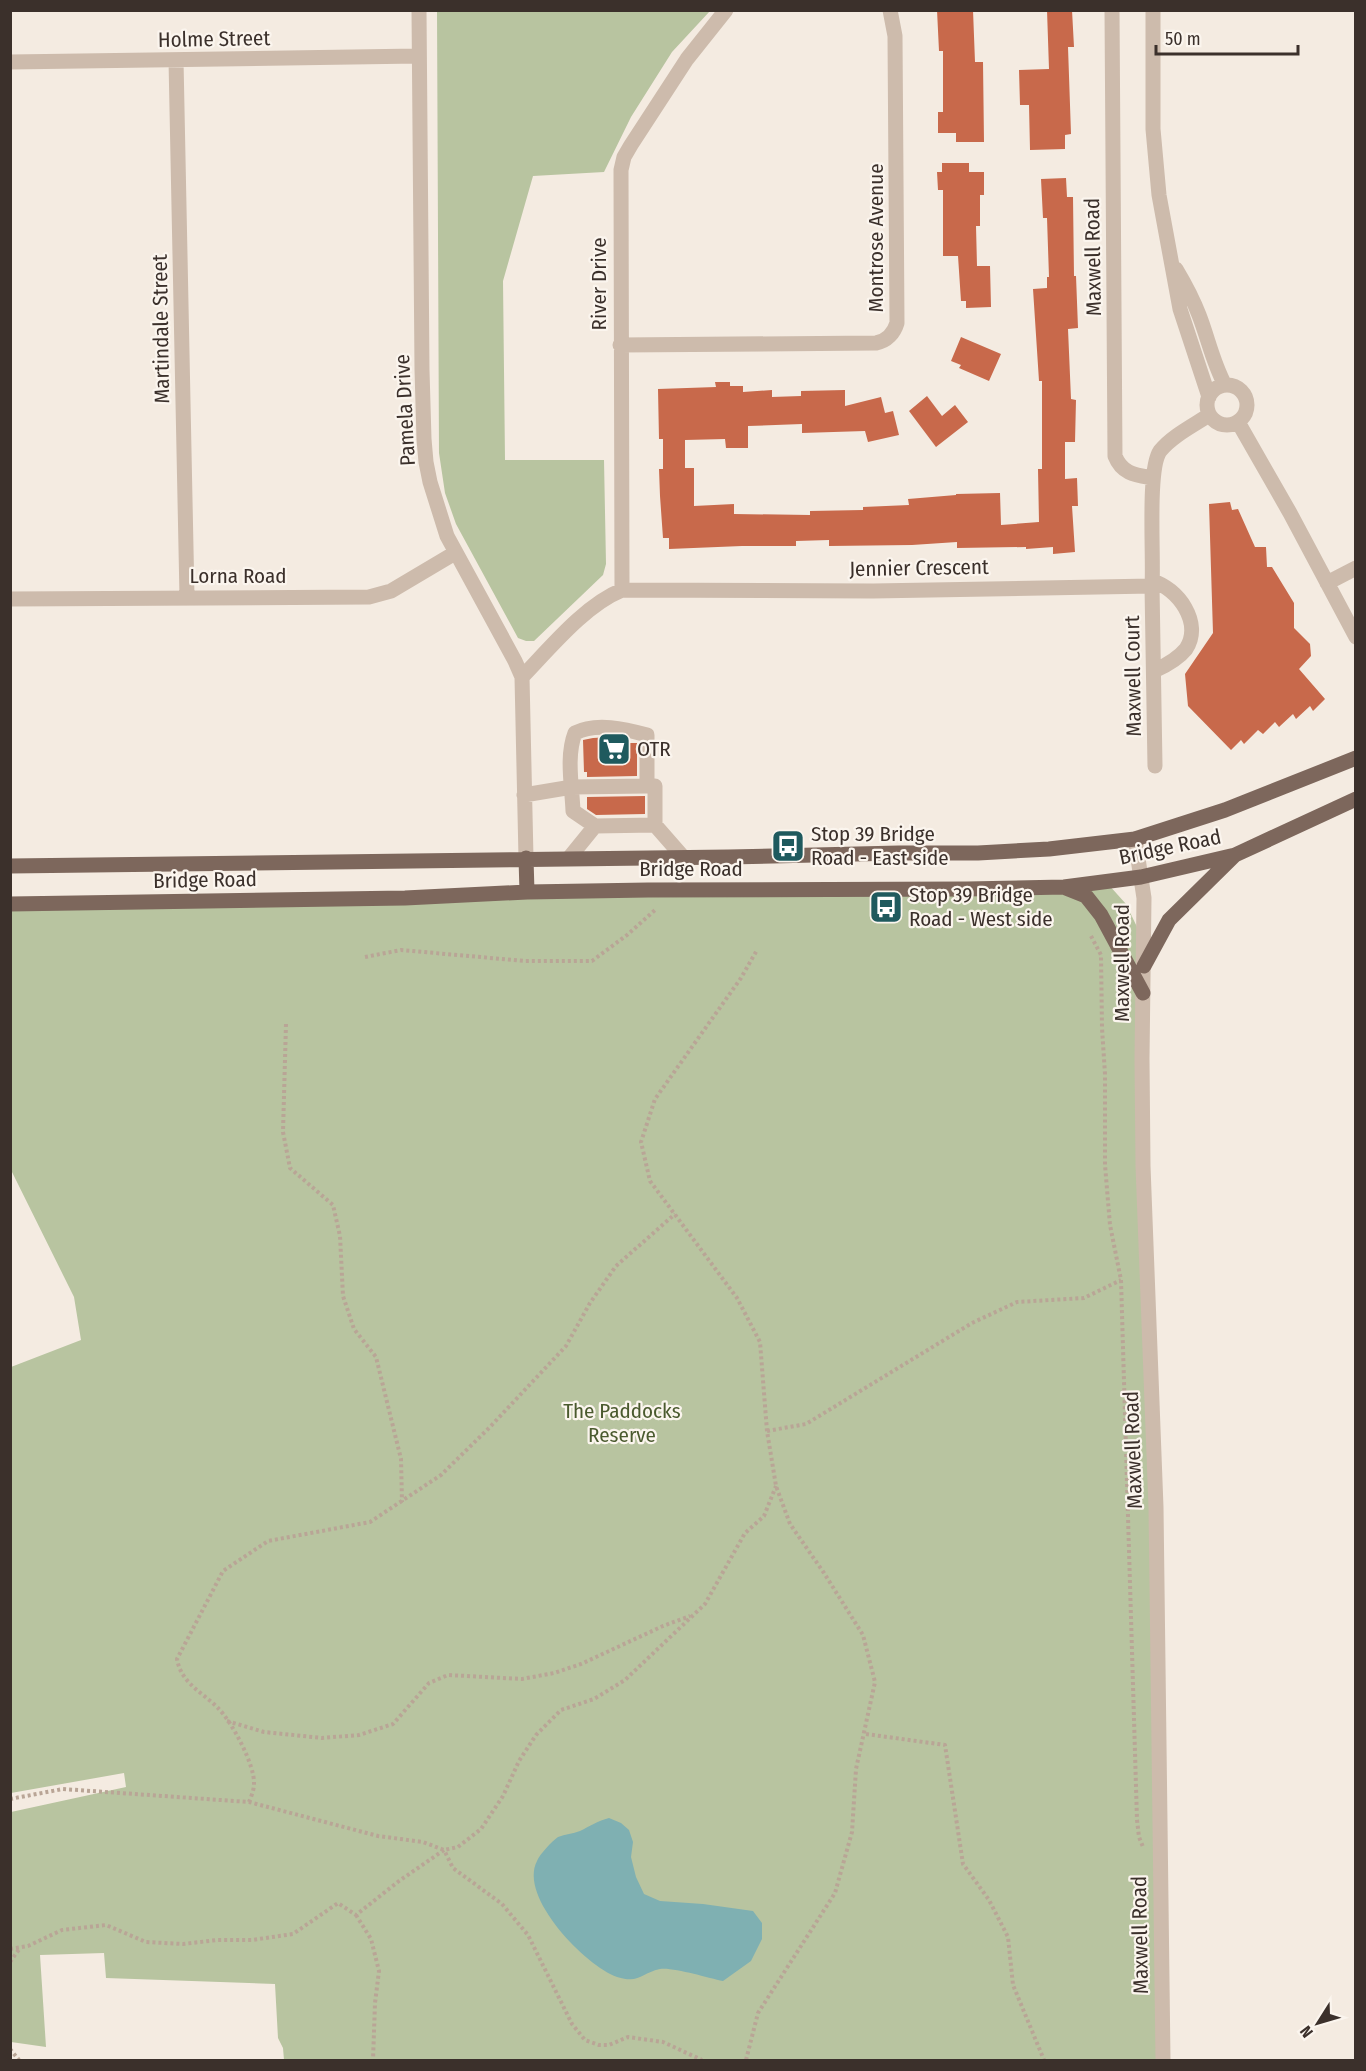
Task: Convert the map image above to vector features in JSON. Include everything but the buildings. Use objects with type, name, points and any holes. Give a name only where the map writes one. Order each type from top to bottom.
[{"type":"main road","name":"Bridge Road","points":[[10,866],[978,853],[1049,849],[1135,839],[1225,810],[1356,758]]},
{"type":"main road","name":"Bridge Road","points":[[10,904],[405,898],[527,892],[1064,887],[1141,877],[1234,855],[1356,799]]},
{"type":"main road","points":[[1144,966],[1169,920],[1234,855]]},
{"type":"main road","points":[[526,858],[527,892]]},
{"type":"main road","points":[[1064,887],[1086,896],[1101,915],[1143,993]]},
{"type":"street","name":"Pamela Drive","points":[[419,10],[423,439],[430,482],[441,520],[455,553],[522,677],[526,858]]},
{"type":"street","name":"River Drive","points":[[622,590],[620,186],[624,157],[687,59],[726,10]]},
{"type":"street","name":"Montrose Avenue","points":[[620,345],[876,343],[890,336],[897,323],[895,36],[890,10]]},
{"type":"street","name":"Maxwell Road","points":[[1112,10],[1115,456],[1127,472],[1153,478]]},
{"type":"street","points":[[1153,10],[1155,161],[1162,213],[1180,309],[1209,397]]},
{"type":"street","name":"Holme Street","points":[[10,62],[418,56]]},
{"type":"street","name":"Martindale Street","points":[[176,60],[187,597]]},
{"type":"street","points":[[1172,261],[1199,314],[1217,369],[1225,385]]},
{"type":"street","points":[[1225,385],[1238,388],[1246,398],[1246,412],[1238,422],[1222,425],[1209,415],[1207,406],[1209,397],[1215,388],[1225,385]]},
{"type":"street","points":[[1154,671],[1181,654],[1191,634],[1189,619],[1179,599],[1164,584],[1152,584],[1153,478],[1156,459],[1163,448],[1209,415]]},
{"type":"street","points":[[1238,422],[1356,637]]},
{"type":"street","name":"Lorna Road","points":[[10,599],[369,597],[391,591],[455,553]]},
{"type":"street","points":[[1327,583],[1356,568]]},
{"type":"street","name":"Jennier Crescent","points":[[622,590],[862,591],[1152,584]]},
{"type":"street","name":"Maxwell Court","points":[[1152,584],[1155,766]]},
{"type":"street","points":[[522,677],[603,599],[622,590]]},
{"type":"street","points":[[647,786],[647,735],[625,729],[585,727],[575,733],[571,743],[573,811],[596,826],[655,825]]},
{"type":"street","points":[[524,795],[572,787],[655,786],[655,825],[683,857]]},
{"type":"street","points":[[569,858],[596,826]]},
{"type":"street","name":"Maxwell Road","points":[[1135,839],[1144,898],[1143,1166],[1156,1506],[1163,2061]]},
{"type":"path","points":[[365,957],[400,950],[525,960],[592,961],[627,935],[655,910]]},
{"type":"path","points":[[1087,927],[1101,955],[1105,1165],[1110,1225],[1121,1280],[1137,1820],[1139,1837],[1145,1851]]},
{"type":"path","points":[[746,2061],[758,2013],[835,1893],[852,1832],[856,1769],[875,1682],[863,1635],[825,1573],[790,1524],[776,1486],[767,1431],[760,1342],[737,1298],[650,1181],[642,1142],[655,1099],[741,978],[757,950]]},
{"type":"path","points":[[286,1024],[283,1132],[290,1168],[333,1205],[340,1236],[343,1296],[354,1329],[376,1357],[401,1460],[402,1502]]},
{"type":"path","points":[[249,1803],[254,1783],[245,1750],[219,1709],[189,1683],[179,1670],[177,1659],[223,1571],[268,1541],[370,1522],[441,1475],[566,1346],[590,1303],[616,1266],[675,1214]]},
{"type":"path","points":[[767,1431],[806,1424],[972,1323],[1017,1302],[1084,1298],[1121,1280]]},
{"type":"path","points":[[356,1916],[399,1881],[444,1850],[458,1847],[481,1829],[503,1796],[519,1761],[536,1734],[561,1710],[594,1699],[626,1680],[705,1604],[745,1533],[764,1516],[776,1486]]},
{"type":"path","points":[[227,1721],[264,1732],[310,1737],[360,1735],[393,1724],[429,1683],[448,1675],[522,1679],[554,1673],[581,1664],[694,1614]]},
{"type":"path","points":[[865,1734],[945,1745],[963,1864],[988,1900],[1008,1937],[1013,1984],[1044,2061]]},
{"type":"path","points":[[10,1799],[63,1789],[249,1803],[378,1836],[423,1842],[444,1850],[453,1868],[502,1904],[528,1935],[572,2024],[585,2040],[599,2045],[609,2045],[628,2037],[663,2042],[702,2061]]},
{"type":"path","points":[[10,1949],[28,1946],[62,1930],[106,1925],[146,1942],[183,1944],[216,1940],[252,1940],[293,1934],[338,1903],[356,1916],[371,1939],[379,1971],[375,2003],[373,2061]]},
{"type":"path","points":[[10,1962],[21,1947]]},
{"type":"path","points":[[10,2049],[19,2061]]},
{"type":"green space","points":[[437,11],[710,11],[672,52],[631,117],[604,172],[533,176],[503,281],[505,460],[604,460],[606,564],[603,575],[534,641],[518,638],[456,524],[445,493],[439,453]]},
{"type":"green space","name":"The Paddocks Reserve","points":[[1108,884],[1126,904],[1138,929],[1162,2060],[284,2060],[283,2048],[278,2038],[275,1984],[106,1978],[104,1953],[40,1955],[46,2047],[11,2042],[11,1812],[126,1787],[124,1773],[11,1793],[11,1367],[81,1340],[74,1297],[11,1170],[11,904]]},
{"type":"water","points":[[609,1818],[621,1823],[629,1830],[633,1842],[631,1857],[636,1877],[644,1894],[660,1901],[753,1911],[762,1923],[762,1939],[751,1961],[723,1981],[666,1969],[654,1971],[636,1979],[625,1979],[604,1970],[573,1945],[546,1911],[537,1893],[534,1876],[537,1861],[558,1837],[577,1832]]},
{"type":"place","name":"OTR","points":[[614,749]]},
{"type":"place","name":"Stop 39 Bridge Road - East side","points":[[788,846]]},
{"type":"place","name":"Stop 39 Bridge Road - West side","points":[[886,907]]}]
